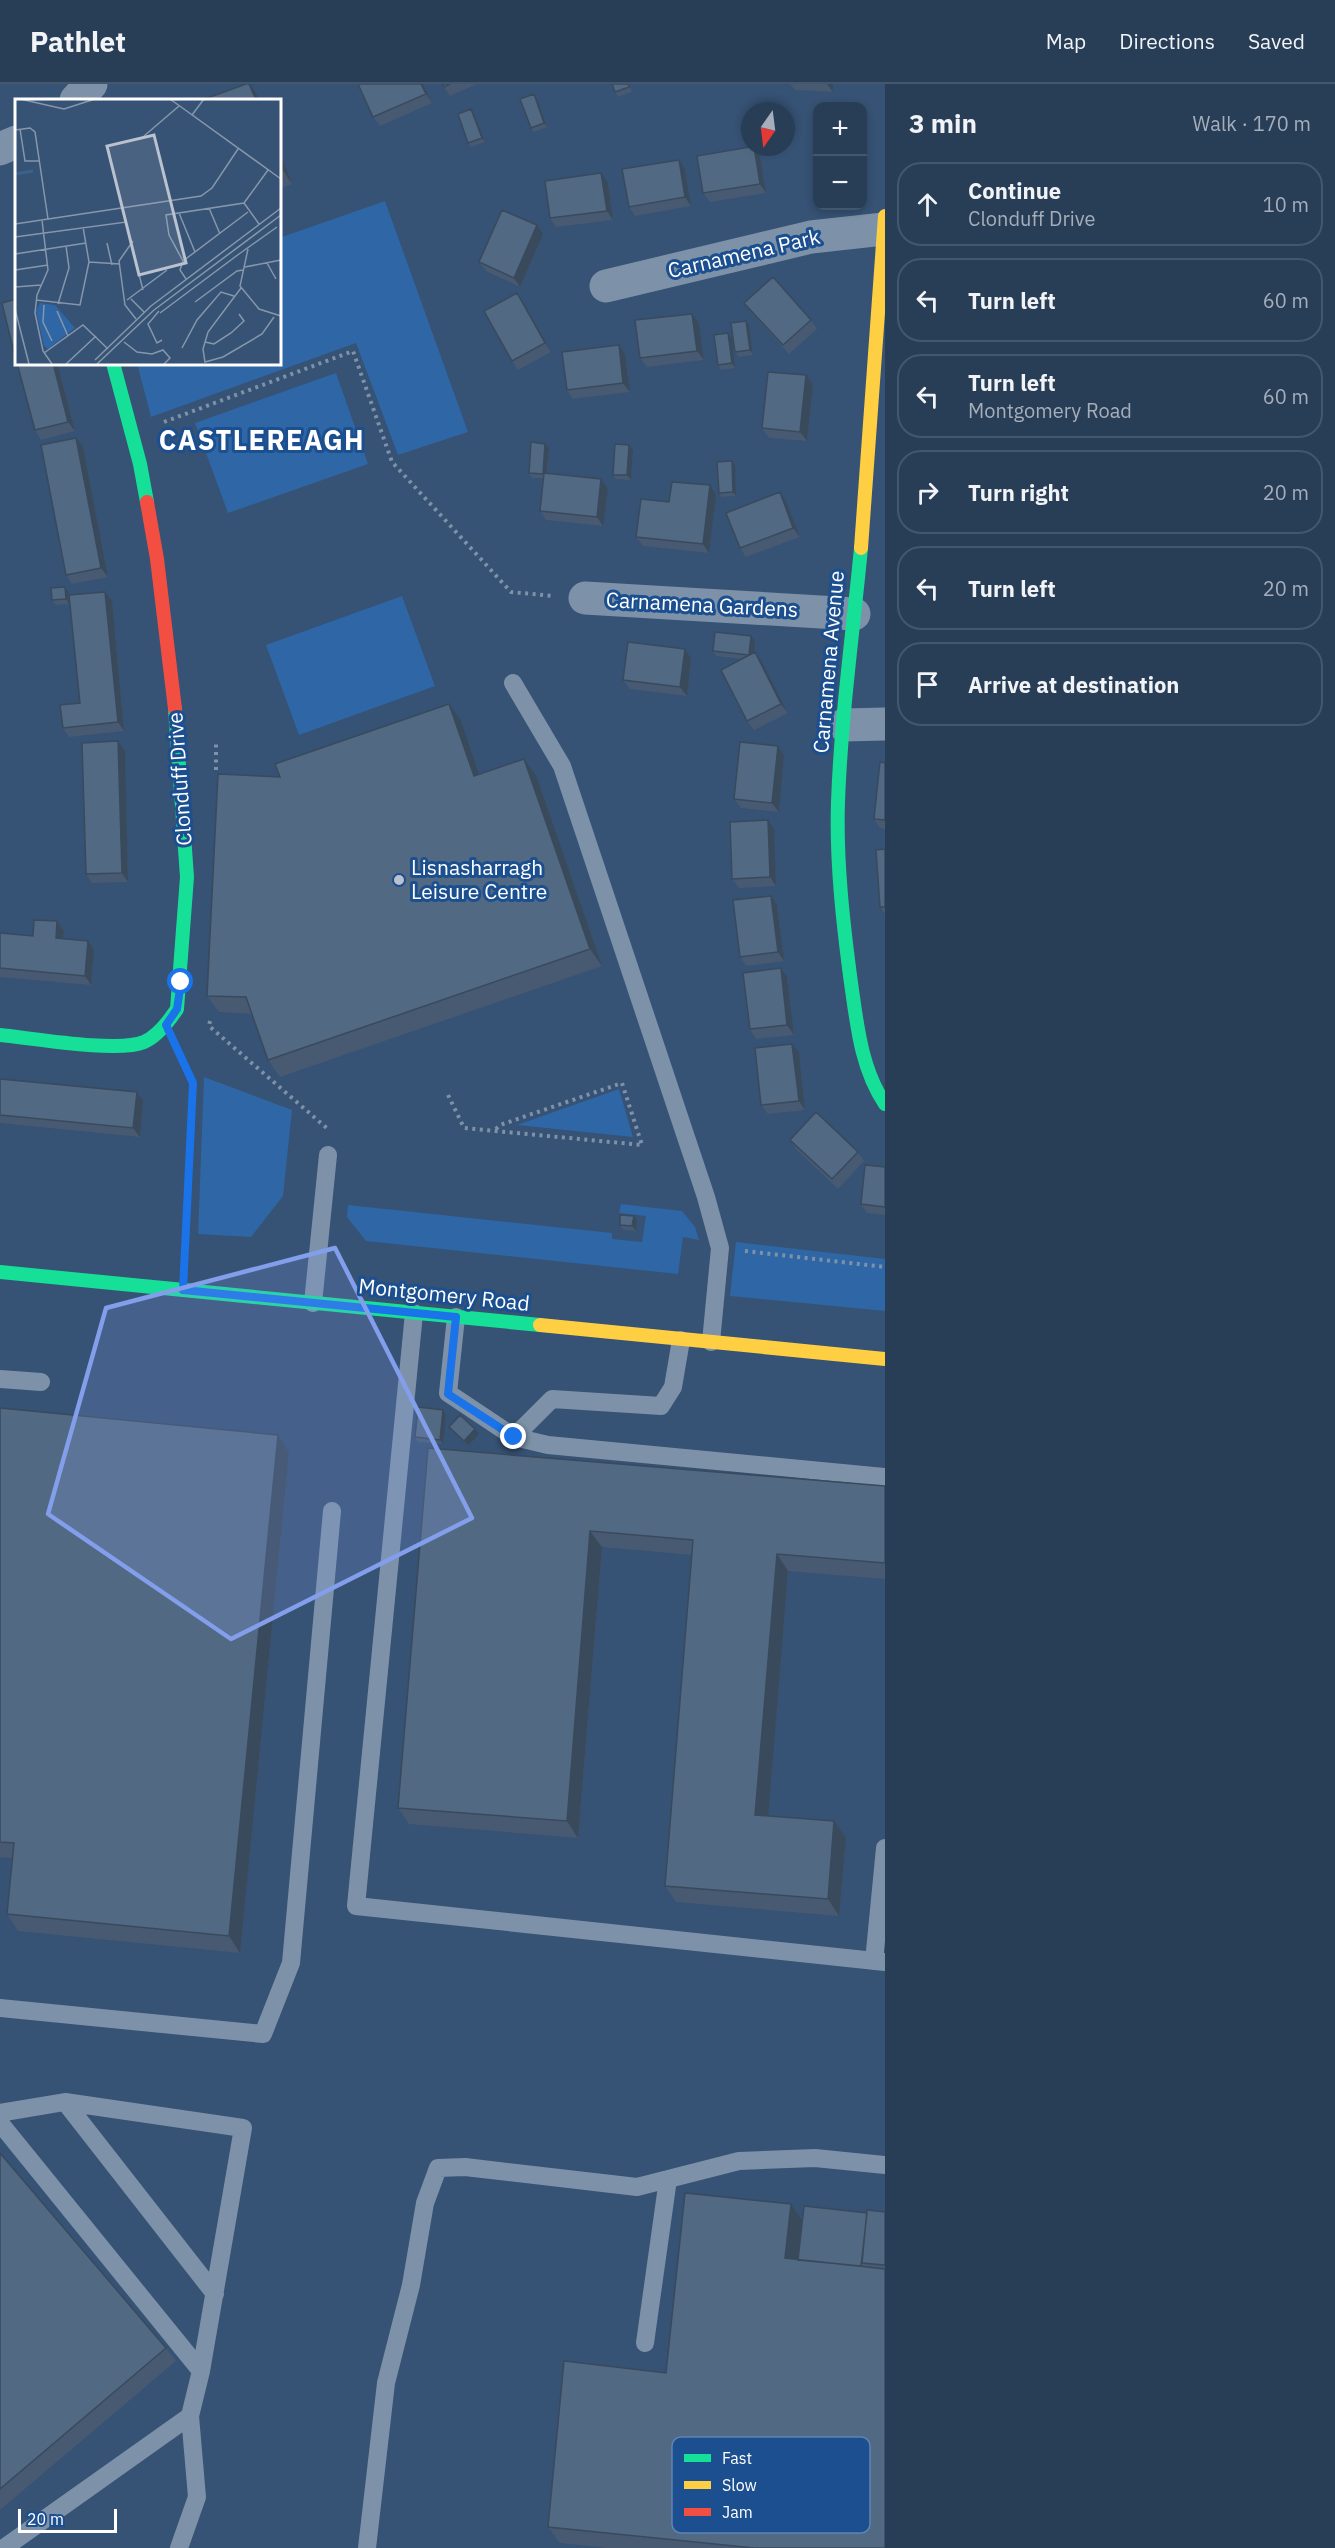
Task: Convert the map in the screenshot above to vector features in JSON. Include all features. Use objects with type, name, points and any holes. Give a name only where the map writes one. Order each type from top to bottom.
[{"type":"street","points":[[77,99],[91,84]]},
{"type":"street","points":[[0,149],[15,142]]},
{"type":"street","name":"Carnamena Park","points":[[606,286],[884,222]]},
{"type":"street","name":"Carnamena Avenue","points":[[884,222],[864,516],[838,803],[839,875],[867,1077],[880,1101],[885,1104]]},
{"type":"street","name":"Clonduff Drive","points":[[0,1035],[106,1046],[144,1042],[166,1025],[177,1009],[181,982],[187,877],[173,676],[157,560],[132,434],[113,364]]},
{"type":"street","name":"Carnamena Gardens","points":[[585,598],[854,614]]},
{"type":"street","points":[[844,725],[885,724]]},
{"type":"street","name":"Montgomery Road","points":[[0,1272],[885,1359]]},
{"type":"lane","points":[[513,683],[562,766],[706,1197],[720,1248],[711,1342]]},
{"type":"lane","points":[[313,1303],[328,1155]]},
{"type":"lane","points":[[414,1313],[356,1906],[880,1962],[885,1848]]},
{"type":"lane","points":[[456,1317],[448,1394],[514,1437],[548,1445],[885,1477]]},
{"type":"lane","points":[[514,1437],[552,1399],[661,1406],[673,1387],[681,1340]]},
{"type":"lane","points":[[0,1379],[40,1382]]},
{"type":"lane","points":[[0,2008],[263,2034],[291,1963],[332,1510]]},
{"type":"lane","points":[[0,2113],[65,2102],[243,2128],[201,2371],[190,2416],[196,2497],[179,2548]]},
{"type":"lane","points":[[65,2102],[214,2294]]},
{"type":"lane","points":[[0,2123],[201,2371]]},
{"type":"lane","points":[[367,2548],[386,2383],[411,2285],[425,2203],[438,2168],[465,2167],[637,2187],[739,2161],[815,2158],[885,2165]]},
{"type":"lane","points":[[645,2343],[668,2179]]},
{"type":"lane","points":[[4,2548],[190,2416]]},
{"type":"path","points":[[132,434],[352,351],[392,462],[511,592],[585,598]]},
{"type":"path","points":[[215,776],[216,741]]},
{"type":"path","points":[[210,1018],[209,1026],[333,1134]]},
{"type":"path","points":[[166,1025],[193,1083],[183,1290]]},
{"type":"path","points":[[448,1095],[464,1128],[494,1131],[630,1144],[642,1145],[622,1083],[500,1125],[494,1131]]},
{"type":"path","points":[[720,1248],[885,1268]]},
{"type":"highlighted area","points":[[335,1248],[472,1518],[231,1639],[48,1514],[106,1308]]},
{"type":"shaded area","points":[[385,201],[468,432],[398,455],[356,343],[151,417],[137,364],[280,364],[280,238]]},
{"type":"shaded area","points":[[336,373],[368,464],[228,513],[195,423]]},
{"type":"shaded area","points":[[402,596],[435,686],[299,735],[266,645]]},
{"type":"shaded area","points":[[204,1077],[292,1110],[283,1196],[251,1237],[198,1234]]},
{"type":"shaded area","points":[[619,1089],[633,1137],[517,1125]]},
{"type":"shaded area","points":[[621,1204],[682,1211],[695,1227],[699,1240],[683,1237],[678,1274],[366,1241],[347,1217],[348,1205],[612,1233],[612,1239],[642,1242],[646,1216],[619,1213]]},
{"type":"shaded area","points":[[736,1242],[885,1259],[885,1311],[730,1296]]},
{"type":"building","points":[[249,84],[256,99],[205,99]]},
{"type":"building","points":[[358,84],[421,84],[426,94],[373,117]]},
{"type":"building","points":[[612,84],[628,84],[629,87],[615,92]]},
{"type":"building","points":[[534,94],[544,123],[531,128],[520,99]]},
{"type":"building","points":[[471,109],[482,138],[468,143],[458,114]]},
{"type":"building","points":[[741,149],[741,156],[755,156],[760,184],[703,193],[697,156]]},
{"type":"building","points":[[679,160],[685,197],[629,207],[622,169]]},
{"type":"building","points":[[601,173],[607,211],[550,218],[545,181]]},
{"type":"building","points":[[502,210],[537,225],[514,278],[479,262]]},
{"type":"building","points":[[773,277],[811,320],[783,345],[744,303]]},
{"type":"building","points":[[517,293],[545,343],[512,361],[484,311]]},
{"type":"building","points":[[15,299],[15,357],[2,303]]},
{"type":"building","points":[[692,314],[697,351],[640,358],[635,320]]},
{"type":"building","points":[[746,321],[750,350],[735,352],[731,323]]},
{"type":"building","points":[[728,333],[732,363],[718,365],[714,335]]},
{"type":"building","points":[[619,345],[623,383],[567,390],[562,352]]},
{"type":"building","points":[[17,364],[53,364],[68,422],[35,430]]},
{"type":"building","points":[[768,372],[806,375],[800,432],[762,428]]},
{"type":"building","points":[[76,438],[101,568],[66,575],[41,445]]},
{"type":"building","points":[[531,442],[545,444],[543,474],[529,473]]},
{"type":"building","points":[[615,444],[629,445],[627,475],[613,475]]},
{"type":"building","points":[[732,461],[733,492],[719,493],[717,462]]},
{"type":"building","points":[[544,473],[601,479],[597,517],[540,511]]},
{"type":"building","points":[[672,482],[710,485],[703,544],[636,537],[641,499],[669,502]]},
{"type":"building","points":[[780,492],[793,528],[740,548],[726,513]]},
{"type":"building","points":[[65,587],[66,599],[52,600],[51,588]]},
{"type":"building","points":[[105,592],[118,722],[63,728],[60,705],[80,703],[69,595]]},
{"type":"building","points":[[715,632],[751,636],[749,655],[713,651]]},
{"type":"building","points":[[628,642],[685,649],[680,687],[623,680]]},
{"type":"building","points":[[755,652],[781,704],[747,721],[721,670]]},
{"type":"building","name":"Lisnasharragh Leisure Centre","points":[[449,704],[474,776],[524,759],[590,949],[268,1060],[246,997],[207,996],[218,774],[280,777],[275,764]]},
{"type":"building","points":[[118,741],[122,873],[86,874],[82,743]]},
{"type":"building","points":[[740,742],[778,746],[772,803],[734,799]]},
{"type":"building","points":[[880,762],[885,763],[885,820],[874,819]]},
{"type":"building","points":[[768,820],[770,877],[732,879],[730,822]]},
{"type":"building","points":[[885,849],[885,907],[880,907],[876,850]]},
{"type":"building","points":[[771,896],[778,952],[740,957],[733,900]]},
{"type":"building","points":[[34,920],[57,921],[56,938],[88,941],[85,976],[0,968],[0,933],[33,936]]},
{"type":"building","points":[[781,968],[787,1025],[750,1029],[743,973]]},
{"type":"building","points":[[792,1044],[799,1101],[761,1105],[755,1048]]},
{"type":"building","points":[[0,1079],[137,1092],[133,1128],[0,1115]]},
{"type":"building","points":[[816,1112],[858,1152],[832,1179],[790,1140]]},
{"type":"building","points":[[865,1165],[885,1167],[885,1207],[861,1204]]},
{"type":"building","points":[[620,1215],[634,1216],[632,1226],[620,1225]]},
{"type":"building","points":[[418,1407],[443,1410],[440,1440],[415,1437]]},
{"type":"building","points":[[0,1408],[278,1435],[229,1936],[7,1914],[14,1843],[0,1842]]},
{"type":"building","points":[[460,1415],[475,1429],[464,1441],[449,1427]]},
{"type":"building","points":[[428,1448],[885,1486],[885,1563],[777,1554],[755,1815],[834,1821],[828,1899],[665,1886],[693,1540],[590,1531],[567,1821],[398,1808]]},
{"type":"building","points":[[0,2153],[166,2348],[0,2489]]},
{"type":"building","points":[[685,2193],[791,2204],[785,2258],[885,2269],[885,2548],[754,2548],[548,2527],[564,2361],[666,2373]]},
{"type":"building","points":[[804,2206],[867,2213],[861,2266],[798,2260]]},
{"type":"building","points":[[867,2210],[885,2212],[885,2265],[862,2263]]},
{"type":"traffic: fast","points":[[113,364],[140,464],[147,502]]},
{"type":"traffic: fast","points":[[861,548],[842,738],[838,847],[845,938],[858,1030],[870,1076],[885,1104]]},
{"type":"traffic: fast","points":[[0,1035],[95,1045],[132,1045],[154,1036],[177,1009],[187,877],[175,709]]},
{"type":"traffic: fast","points":[[0,1272],[540,1325]]},
{"type":"traffic: slow","points":[[861,548],[885,216]]},
{"type":"traffic: slow","points":[[540,1325],[885,1359]]},
{"type":"traffic: jam","points":[[147,502],[157,559],[175,709]]},
{"type":"place","name":"Lisnasharragh Leisure Centre","points":[[399,880]]},
{"type":"district","name":"CASTLEREAGH","points":[[262,441]]},
{"type":"route","points":[[181,982],[177,1009],[166,1025],[193,1083],[183,1290],[456,1317],[448,1394],[514,1437]]}]
